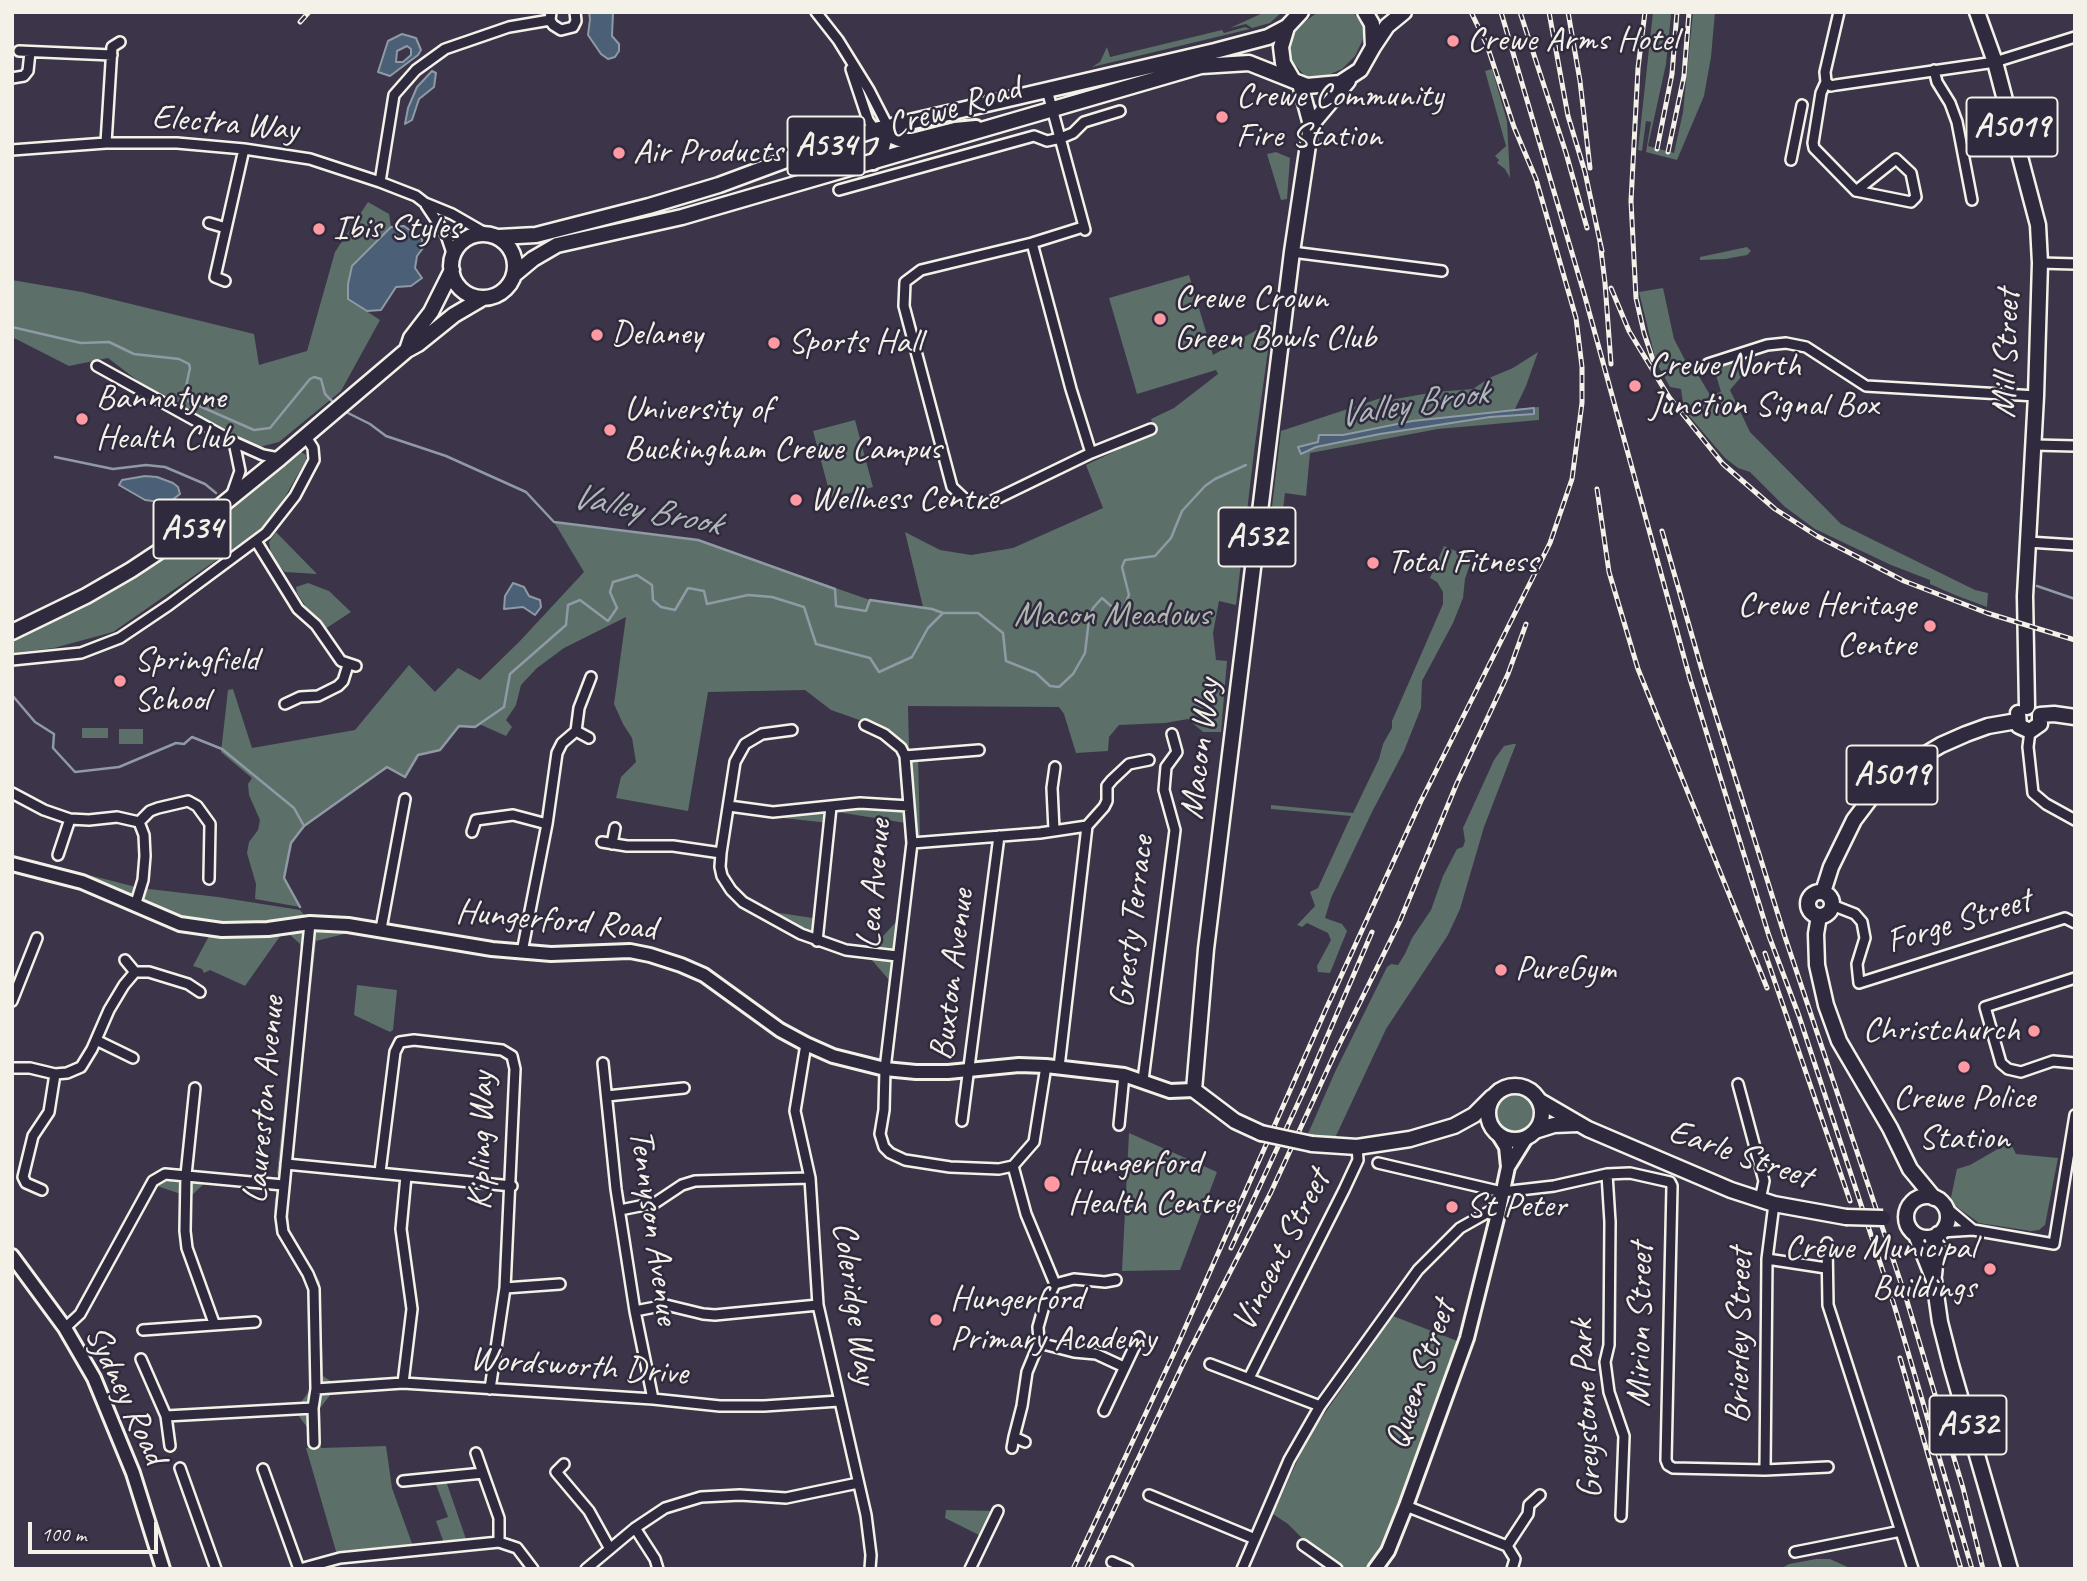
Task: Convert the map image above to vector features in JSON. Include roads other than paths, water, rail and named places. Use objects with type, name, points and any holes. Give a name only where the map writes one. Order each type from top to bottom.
[{"type":"main road","points":[[1365,12],[1372,24],[1373,47]]},
{"type":"main road","points":[[1311,125],[1366,62],[1387,26],[1404,12]]},
{"type":"main road","name":"Mill Street","points":[[1977,12],[1995,62],[2038,225],[2040,263],[2036,396],[2025,596],[2034,711]]},
{"type":"main road","name":"A534","points":[[1295,17],[1282,38],[1281,54],[1286,71],[1297,83],[1314,87],[1325,86],[1351,78]]},
{"type":"main road","name":"Crewe Road","points":[[492,235],[536,235],[649,206],[719,185],[808,152],[883,131],[1268,37],[1295,17]]},
{"type":"main road","name":"Crewe Road","points":[[515,275],[533,258],[556,245],[682,218],[1201,66],[1249,63],[1297,83]]},
{"type":"main road","name":"Macon Way","points":[[1194,1090],[1206,949],[1292,252],[1311,125],[1297,83]]},
{"type":"main road","points":[[492,235],[512,251],[515,275]]},
{"type":"main road","name":"A534","points":[[407,350],[411,338],[431,312],[463,240],[492,235]]},
{"type":"main road","points":[[452,263],[460,289],[469,295],[483,298]]},
{"type":"main road","name":"A534","points":[[12,632],[86,596],[190,531],[306,437],[407,350],[454,315],[483,298],[502,292],[515,275]]},
{"type":"main road","points":[[2034,711],[2040,724],[2030,731],[2022,729],[2017,721],[2019,712],[2034,711],[2075,717]]},
{"type":"main road","name":"A5019","points":[[1938,1201],[1910,1169],[1890,1128],[1844,1052],[1831,1022],[1817,965],[1819,916],[1810,911],[1807,904],[1812,894],[1823,892],[1831,867],[1854,820],[1879,787],[1897,771],[1941,745],[1966,734],[1987,726],[2017,721]]},
{"type":"main road","points":[[1819,916],[1829,912],[1832,905],[1831,898],[1823,892]]},
{"type":"main road","points":[[1194,1090],[1235,1121],[1261,1133],[1312,1144],[1357,1147],[1410,1139],[1454,1126],[1474,1115],[1502,1089],[1516,1085],[1530,1089],[1540,1101],[1542,1117],[1531,1135]]},
{"type":"main road","points":[[1492,1097],[1488,1114],[1496,1132]]},
{"type":"main road","name":"Earle Street","points":[[1540,1101],[1578,1124],[1692,1174],[1767,1202],[1846,1217],[1886,1218],[1908,1208]]},
{"type":"main road","points":[[1454,1126],[1477,1125],[1511,1140],[1554,1125],[1578,1124]]},
{"type":"main road","name":"A5019","points":[[1908,1208],[1910,1169]]},
{"type":"main road","points":[[1919,1198],[1938,1201],[1947,1216],[1946,1223],[1940,1233],[1926,1238],[1913,1233],[1906,1221],[1908,1208],[1919,1198]]},
{"type":"main road","name":"Earle Street","points":[[1886,1218],[1913,1233]]},
{"type":"main road","name":"A532","points":[[1913,1233],[1934,1280]]},
{"type":"main road","name":"A532","points":[[1940,1233],[1934,1280],[1940,1322],[2010,1569]]},
{"type":"street","points":[[380,182],[394,95],[416,70],[445,49],[509,27],[551,16],[556,28],[566,30],[573,27],[576,21],[575,12]]},
{"type":"street","points":[[816,12],[869,90],[883,131],[883,148],[873,163]]},
{"type":"street","points":[[1839,12],[1825,72],[1826,82],[1822,88],[1814,132],[1814,148],[1856,191],[1911,202],[1916,197],[1911,173],[1896,159],[1856,191]]},
{"type":"street","points":[[1826,82],[1831,86],[1995,62],[2075,37]]},
{"type":"street","points":[[106,143],[113,47],[120,42]]},
{"type":"street","points":[[19,51],[112,55]]},
{"type":"street","points":[[12,78],[24,76],[28,71],[30,52]]},
{"type":"street","points":[[846,54],[868,120],[899,140],[912,140],[955,129],[1004,124]]},
{"type":"street","points":[[1934,70],[1937,82],[1950,103],[1957,122],[1972,200]]},
{"type":"street","points":[[1046,90],[1085,229],[921,270],[905,282],[904,306],[952,487],[968,502],[990,502],[1091,453],[1152,429]]},
{"type":"street","points":[[1791,160],[1802,105]]},
{"type":"street","name":"Crewe Road","points":[[839,190],[1034,136],[1046,141],[1061,138],[1073,133],[1084,122],[1120,111]]},
{"type":"street","points":[[1798,128],[1814,132]]},
{"type":"street","name":"Electra Way","points":[[12,150],[106,143],[177,143],[310,159],[416,196],[425,203],[492,235]]},
{"type":"street","points":[[225,282],[215,277],[244,149]]},
{"type":"street","points":[[425,203],[446,235],[452,263]]},
{"type":"street","points":[[209,223],[226,228]]},
{"type":"street","points":[[1032,243],[1091,453]]},
{"type":"street","points":[[1292,252],[1443,271]]},
{"type":"street","points":[[2040,263],[2075,264]]},
{"type":"street","points":[[1708,364],[1767,345],[1786,342],[1806,347],[1866,386],[2036,396]]},
{"type":"street","points":[[97,366],[234,442],[263,455],[280,458]]},
{"type":"street","points":[[12,660],[81,653],[120,638],[256,541],[283,513],[314,460],[313,448],[306,437]]},
{"type":"street","points":[[229,500],[240,471],[234,442]]},
{"type":"street","points":[[2034,445],[2075,446]]},
{"type":"street","points":[[256,541],[298,609],[316,625],[341,661],[352,665],[338,686],[318,696],[300,696],[282,705]]},
{"type":"street","points":[[2028,542],[2075,545]]},
{"type":"street","points":[[522,952],[547,824],[557,752],[562,743],[576,731],[576,717],[591,677]]},
{"type":"street","points":[[865,725],[884,734],[901,748],[905,755],[979,750]]},
{"type":"street","points":[[787,728],[762,734],[745,744],[735,762],[721,853],[722,876],[743,902],[817,941],[846,950],[898,956]]},
{"type":"street","points":[[576,731],[589,738]]},
{"type":"street","points":[[2030,731],[2028,747],[2033,793],[2046,804],[2073,815]]},
{"type":"street","name":"Gresty Terrace","points":[[1143,1080],[1175,830],[1164,790],[1166,767],[1177,752],[1177,743],[1172,734]]},
{"type":"street","name":"Lea Avenue","points":[[905,755],[912,843],[885,1069],[884,1110],[880,1134],[884,1147],[905,1160],[985,1170],[1013,1166]]},
{"type":"street","points":[[1055,1284],[1026,1214],[1013,1166],[1034,1142],[1053,1067],[1087,826],[1104,807],[1107,801],[1107,786],[1112,780],[1129,764],[1149,760]]},
{"type":"street","points":[[1054,830],[1052,788],[1059,772]]},
{"type":"street","points":[[12,793],[44,810],[70,819],[117,817],[139,821]]},
{"type":"street","points":[[381,929],[405,799]]},
{"type":"street","points":[[139,821],[158,807],[188,801],[197,806],[210,824],[209,879]]},
{"type":"street","points":[[729,806],[773,812],[860,803],[909,806]]},
{"type":"street","points":[[817,941],[831,807]]},
{"type":"street","points":[[472,832],[474,817],[513,815],[547,824]]},
{"type":"street","points":[[58,855],[70,819]]},
{"type":"street","points":[[135,906],[143,880],[145,856],[144,835],[139,821]]},
{"type":"street","points":[[912,843],[1087,826]]},
{"type":"street","points":[[612,844],[615,828]]},
{"type":"street","name":"Buxton Avenue","points":[[962,1121],[999,836]]},
{"type":"street","points":[[602,842],[673,846],[721,853]]},
{"type":"street","name":"Hungerford Road","points":[[12,864],[82,882],[180,924],[222,930],[268,929],[310,923],[381,929],[522,952],[551,954],[630,951],[681,965],[704,975],[780,1030],[806,1044],[833,1056],[885,1069],[916,1072],[1018,1065],[1053,1067],[1124,1075],[1170,1091],[1194,1090]]},
{"type":"street","name":"Forge Street","points":[[1832,905],[1855,914],[1862,922],[1865,938],[1857,964],[1859,983],[2065,918],[2075,923]]},
{"type":"street","name":"Laureston Avenue","points":[[310,923],[281,1217],[284,1232],[314,1289],[314,1443]]},
{"type":"street","points":[[12,1001],[37,938]]},
{"type":"street","points":[[125,960],[135,972]]},
{"type":"street","points":[[135,972],[149,972],[188,984],[201,992]]},
{"type":"street","points":[[12,1068],[30,1068],[55,1074],[67,1073],[81,1067],[114,1002],[135,972]]},
{"type":"street","points":[[2075,978],[1985,1007],[2001,1063],[2008,1069],[2021,1072],[2053,1061],[2075,1063]]},
{"type":"street","points":[[96,1040],[133,1058]]},
{"type":"street","name":"Kipling Way","points":[[380,1172],[395,1052],[400,1042],[414,1040],[502,1050],[512,1056],[515,1069],[512,1186],[505,1288],[490,1389]]},
{"type":"street","name":"Coleridge Way","points":[[806,1044],[795,1111],[810,1178],[818,1304],[870,1541],[870,1569]]},
{"type":"street","name":"Tennyson Avenue","points":[[603,1063],[635,1311],[653,1399]]},
{"type":"street","points":[[42,1190],[24,1180],[24,1167],[33,1136],[49,1111],[55,1074]]},
{"type":"street","points":[[1119,1125],[1124,1075]]},
{"type":"street","name":"Brierley Street","points":[[1738,1084],[1767,1202],[1765,1470]]},
{"type":"street","points":[[195,1088],[186,1175],[185,1231],[187,1248],[214,1323]]},
{"type":"street","points":[[607,1096],[684,1088]]},
{"type":"street","points":[[1940,1233],[1973,1230],[2054,1244],[2075,1115]]},
{"type":"street","points":[[1496,1132],[1506,1147],[1508,1167]]},
{"type":"street","points":[[1508,1167],[1531,1135]]},
{"type":"street","name":"Vincent Street","points":[[1249,1378],[1344,1190],[1358,1160],[1357,1147]]},
{"type":"street","name":"Earle Street","points":[[1378,1163],[1502,1192],[1554,1186],[1608,1174],[1630,1173],[1670,1182],[1672,1186]]},
{"type":"street","points":[[286,1164],[512,1186]]},
{"type":"street","name":"Queen Street","points":[[1375,1569],[1388,1551],[1406,1506],[1467,1338],[1508,1167]]},
{"type":"street","points":[[65,1328],[79,1314],[153,1181],[165,1174],[283,1185]]},
{"type":"street","name":"Greystone Park","points":[[1608,1174],[1609,1345],[1605,1362],[1609,1392],[1624,1436],[1621,1516]]},
{"type":"street","points":[[403,1383],[412,1309],[401,1229],[406,1176]]},
{"type":"street","points":[[620,1210],[655,1203],[682,1185],[695,1181],[810,1178]]},
{"type":"street","name":"Mirion Street","points":[[1672,1186],[1666,1460],[1673,1468],[1765,1470]]},
{"type":"street","points":[[1938,1201],[1973,1230]]},
{"type":"street","points":[[1242,1569],[1289,1460],[1320,1406],[1418,1270],[1460,1228],[1499,1206]]},
{"type":"street","points":[[1828,1243],[1828,1304],[1913,1569]]},
{"type":"street","name":"Sydney Road","points":[[12,1256],[65,1328],[94,1378],[115,1425],[163,1569]]},
{"type":"street","points":[[1767,1259],[1826,1268]]},
{"type":"street","points":[[1012,1448],[1027,1373],[1040,1343],[1038,1327],[1044,1306],[1055,1284],[1074,1279],[1105,1282],[1116,1280]]},
{"type":"street","points":[[505,1288],[560,1284]]},
{"type":"street","points":[[635,1311],[666,1305],[715,1315],[818,1304]]},
{"type":"street","points":[[143,1330],[255,1322]]},
{"type":"street","points":[[1104,1411],[1139,1337]]},
{"type":"street","points":[[1040,1343],[1074,1352],[1096,1354],[1124,1367]]},
{"type":"street","points":[[141,1359],[166,1416],[170,1446]]},
{"type":"street","points":[[1210,1364],[1320,1406]]},
{"type":"street","name":"Wordsworth Drive","points":[[316,1389],[403,1383],[653,1399],[720,1406],[839,1401]]},
{"type":"street","points":[[166,1416],[313,1408]]},
{"type":"street","points":[[1014,1437],[1025,1442]]},
{"type":"street","points":[[477,1453],[499,1518],[499,1542]]},
{"type":"street","points":[[564,1464],[556,1472],[589,1511],[610,1549]]},
{"type":"street","points":[[1765,1470],[1828,1467]]},
{"type":"street","points":[[180,1468],[216,1569]]},
{"type":"street","points":[[264,1469],[300,1569],[340,1558],[499,1542],[517,1548],[533,1569]]},
{"type":"street","points":[[403,1481],[483,1474]]},
{"type":"street","points":[[586,1569],[635,1528],[665,1508],[701,1497],[740,1495],[786,1498],[858,1483]]},
{"type":"street","points":[[1149,1495],[1255,1539]]},
{"type":"street","points":[[1507,1546],[1528,1514],[1529,1505],[1540,1495]]},
{"type":"street","points":[[1406,1506],[1507,1546],[1515,1559],[1512,1569]]},
{"type":"street","points":[[970,1569],[998,1511]]},
{"type":"street","points":[[635,1528],[655,1559],[658,1569]]},
{"type":"street","points":[[1795,1552],[1901,1531]]},
{"type":"street","points":[[1303,1545],[1337,1569]]},
{"type":"street","points":[[1112,1562],[1128,1569]]},
{"type":"water","points":[[589,12],[613,12],[612,36],[619,44],[615,57],[608,59],[601,54],[588,35]]},
{"type":"water","points":[[402,34],[416,38],[421,50],[390,76],[378,72],[388,41]],"holes":[[[407,46],[411,49],[411,55],[403,62],[396,62],[397,51]]]},
{"type":"water","points":[[432,71],[436,73],[434,87],[419,99],[412,120],[405,124],[417,87]]},
{"type":"water","points":[[404,226],[422,239],[423,248],[417,256],[415,268],[422,278],[411,286],[396,287],[381,310],[367,311],[348,299],[352,266],[391,227]]},
{"type":"water","points":[[1534,408],[1534,414],[1490,417],[1380,434],[1316,447],[1301,454],[1298,447],[1318,442],[1319,435],[1343,435],[1412,421]]},
{"type":"water","points":[[145,476],[173,483],[180,494],[171,501],[145,500],[119,485],[122,480]]},
{"type":"water","points":[[513,583],[524,587],[529,596],[540,600],[541,607],[535,615],[523,607],[504,609],[505,596]]},
{"type":"waterway","name":"Valley Brook","points":[[12,327],[81,343],[109,342],[134,354],[179,359],[189,364],[190,368],[185,391],[188,401],[254,430],[270,428],[314,377],[321,379],[325,394],[335,404]]},
{"type":"waterway","name":"Valley Brook","points":[[342,410],[370,424],[386,436],[446,456],[526,492],[554,522],[698,540],[835,589],[836,606],[866,611],[870,600],[943,613],[978,613],[1003,633],[1006,661],[1036,673],[1050,686],[1059,687],[1073,674],[1085,653],[1093,608],[1102,598],[1118,612],[1124,607],[1129,595],[1122,567],[1125,560],[1155,556],[1171,538],[1182,511],[1205,486],[1246,465]]},
{"type":"waterway","points":[[55,457],[113,469],[146,465],[165,467],[205,484],[216,493]]},
{"type":"waterway","points":[[300,907],[284,878],[291,843],[304,826],[387,767],[405,777],[418,755],[440,750],[459,726],[475,727],[504,707],[510,674],[566,625],[568,605],[580,600],[608,621],[617,608],[610,592],[613,582],[637,575],[652,585],[653,600],[661,607],[675,610],[688,588],[704,591],[707,604],[748,595],[772,597],[804,607],[816,644],[870,658],[879,672],[912,657],[928,628],[943,613]]},
{"type":"waterway","name":"Valley Brook","points":[[2037,586],[2075,599]]},
{"type":"waterway","points":[[12,695],[35,722],[54,734],[53,748],[75,772],[119,767],[176,743],[184,744],[192,737],[222,749],[294,808],[304,826]]},
{"type":"railway","points":[[300,22],[309,12]]},
{"type":"railway","points":[[1073,1569],[1174,1353],[1421,801],[1550,543],[1572,479],[1582,403],[1582,367],[1576,318],[1536,179],[1514,127],[1487,45],[1471,12]]},
{"type":"railway","points":[[1501,12],[1585,297],[1690,679],[1769,936],[1799,1016],[1895,1308],[1972,1569]]},
{"type":"railway","points":[[1520,12],[1566,153],[1587,228]]},
{"type":"railway","points":[[1549,12],[1568,116],[1585,172],[1602,251]]},
{"type":"railway","points":[[1568,12],[1580,81],[1590,168]]},
{"type":"railway","points":[[1645,12],[1638,68],[1631,201],[1636,298],[1653,360]]},
{"type":"railway","points":[[1657,149],[1672,74],[1677,12]]},
{"type":"railway","points":[[1668,152],[1684,76],[1689,12]]},
{"type":"railway","points":[[1600,242],[1611,364]]},
{"type":"railway","points":[[1611,288],[1629,331],[1669,397],[1723,464],[1775,509],[1817,536],[1904,581],[1987,613],[2075,640]]},
{"type":"railway","points":[[1597,489],[1609,572],[1638,669],[1767,988]]},
{"type":"railway","points":[[1662,531],[1703,674],[1785,937],[1907,1301],[1963,1488],[1983,1569]]},
{"type":"railway","points":[[1086,1569],[1400,921],[1457,783],[1508,674],[1526,624]]},
{"type":"railway","points":[[1231,1248],[1306,1086],[1372,932]]},
{"type":"railway","points":[[1765,953],[1850,1201]]},
{"type":"railway","points":[[1900,1358],[1961,1569]]},
{"type":"place","name":"Crewe Arms Hotel","points":[[1453,41]]},
{"type":"place","name":"Crewe Community Fire Station","points":[[1222,117]]},
{"type":"place","name":"Air Products","points":[[619,153]]},
{"type":"place","name":"Ibis Styles","points":[[319,229]]},
{"type":"place","name":"Crewe Crown Green Bowls Club","points":[[1160,319]]},
{"type":"place","name":"Delaney","points":[[597,335]]},
{"type":"place","name":"Sports Hall","points":[[774,343]]},
{"type":"place","name":"Crewe North Junction Signal Box","points":[[1635,386]]},
{"type":"place","name":"Bannatyne Health Club","points":[[82,419]]},
{"type":"place","name":"University of Buckingham Crewe Campus","points":[[610,430]]},
{"type":"place","name":"Wellness Centre","points":[[796,500]]},
{"type":"place","name":"Total Fitness","points":[[1373,563]]},
{"type":"place","name":"Crewe Heritage Centre","points":[[1930,626]]},
{"type":"place","name":"Springfield School","points":[[120,681]]},
{"type":"place","name":"PureGym","points":[[1501,970]]},
{"type":"place","name":"Christchurch","points":[[2034,1031]]},
{"type":"place","name":"Crewe Police Station","points":[[1964,1067]]},
{"type":"place","name":"Hungerford Health Centre","points":[[1052,1184]]},
{"type":"place","name":"St Peter","points":[[1452,1207]]},
{"type":"place","name":"Crewe Municipal Buildings","points":[[1990,1269]]},
{"type":"place","name":"Hungerford Primary Academy","points":[[936,1320]]},
{"type":"park label","name":"Macon Meadows","points":[[1112,616]]}]
